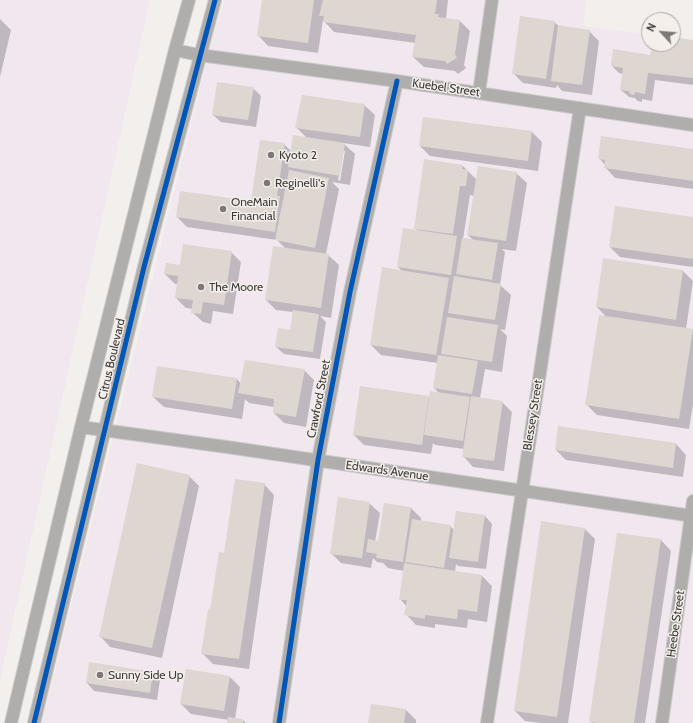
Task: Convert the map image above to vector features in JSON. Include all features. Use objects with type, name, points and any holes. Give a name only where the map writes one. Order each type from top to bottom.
[{"type":"street","name":"Citrus Boulevard","points":[[11,723],[81,427],[175,50],[189,0]]},
{"type":"street","name":"Citrus Boulevard","points":[[34,723],[146,260],[199,55],[215,0]]},
{"type":"street","points":[[479,93],[492,0]]},
{"type":"street","name":"Kuebel Street","points":[[175,50],[199,55],[397,81],[693,125]]},
{"type":"street","name":"Crawford Street","points":[[278,723],[318,460],[350,292],[397,81]]},
{"type":"street","name":"Blessey Street","points":[[487,723],[580,108]]},
{"type":"street","name":"Edwards Avenue","points":[[81,427],[318,460],[692,516]]},
{"type":"street","name":"Heebe Street","points":[[662,723],[693,501]]},
{"type":"shaded area","points":[[0,0],[150,0],[0,680]]},
{"type":"shaded area","points":[[224,0],[586,0],[583,26],[641,34],[641,52],[681,52],[681,43],[693,41],[693,723],[42,723],[206,63]]},
{"type":"building","points":[[262,0],[314,0],[308,43],[257,36]]},
{"type":"building","points":[[323,0],[437,0],[435,14],[439,14],[438,17],[460,20],[455,54],[457,58],[447,64],[445,61],[412,57],[416,35],[323,22],[324,16],[319,16]]},
{"type":"building","points":[[520,16],[555,21],[546,79],[512,74]]},
{"type":"building","points":[[558,25],[590,30],[582,85],[551,81]]},
{"type":"building","points":[[681,38],[693,40],[693,78],[648,73],[645,94],[635,92],[634,95],[630,94],[629,91],[620,90],[623,68],[611,66],[613,49],[650,55],[651,52],[681,52]]},
{"type":"building","points":[[217,82],[254,87],[248,120],[212,115]]},
{"type":"building","points":[[302,95],[365,104],[360,137],[295,128]]},
{"type":"building","points":[[423,117],[532,131],[528,161],[419,146]]},
{"type":"building","points":[[293,135],[345,143],[340,176],[288,167]]},
{"type":"building","points":[[601,136],[693,149],[693,181],[604,168],[605,160],[598,159]]},
{"type":"building","points":[[260,140],[285,143],[277,196],[280,196],[275,232],[176,217],[180,191],[251,201]]},
{"type":"building","points":[[424,159],[463,165],[462,169],[468,170],[466,186],[460,186],[453,234],[414,229]]},
{"type":"building","points":[[478,166],[517,172],[506,241],[467,235]]},
{"type":"building","points":[[289,170],[329,178],[315,248],[275,240]]},
{"type":"building","points":[[615,206],[693,217],[693,259],[609,247]]},
{"type":"building","points":[[403,228],[457,236],[451,275],[397,267]]},
{"type":"building","points":[[462,238],[498,243],[492,280],[456,274]]},
{"type":"building","name":"The Moore","points":[[183,244],[232,251],[224,305],[203,302],[201,314],[191,313],[193,300],[175,298],[178,276],[164,274],[166,263],[180,265]]},
{"type":"building","points":[[273,246],[329,254],[321,308],[265,300]]},
{"type":"building","points":[[603,258],[683,270],[676,320],[596,307]]},
{"type":"building","points":[[382,267],[449,278],[436,355],[370,345]]},
{"type":"building","points":[[454,276],[501,284],[495,320],[448,313]]},
{"type":"building","points":[[293,310],[319,314],[313,352],[275,347],[278,328],[290,330]]},
{"type":"building","points":[[599,315],[693,329],[679,419],[585,405]]},
{"type":"building","points":[[447,317],[498,325],[492,362],[441,354]]},
{"type":"building","points":[[438,355],[478,361],[472,394],[433,388]]},
{"type":"building","points":[[245,360],[305,369],[296,417],[273,413],[274,399],[238,393]]},
{"type":"building","points":[[157,366],[237,378],[232,409],[152,397]]},
{"type":"building","points":[[360,386],[429,396],[422,445],[353,435]]},
{"type":"building","points":[[430,391],[470,397],[463,441],[424,435]]},
{"type":"building","points":[[471,396],[503,401],[494,461],[462,457]]},
{"type":"building","points":[[558,426],[676,443],[673,468],[555,450]]},
{"type":"building","points":[[137,463],[190,475],[152,648],[99,637]]},
{"type":"building","points":[[235,479],[265,483],[239,659],[201,654],[208,609],[210,610],[219,552],[224,553]]},
{"type":"building","points":[[338,497],[370,502],[362,558],[330,554]]},
{"type":"building","points":[[384,503],[411,507],[403,562],[376,558],[377,554],[366,552],[368,539],[378,541]]},
{"type":"building","points":[[456,511],[485,515],[478,562],[449,558]]},
{"type":"building","points":[[412,519],[451,525],[444,568],[405,562]]},
{"type":"building","points":[[541,521],[585,528],[557,717],[514,711]]},
{"type":"building","points":[[617,533],[661,539],[634,723],[589,722]]},
{"type":"building","points":[[404,563],[482,575],[477,612],[458,609],[457,619],[425,615],[425,619],[404,615],[407,600],[399,600]]},
{"type":"building","points":[[89,662],[153,672],[150,693],[86,683]]},
{"type":"building","points":[[186,669],[230,676],[224,711],[180,704]]},
{"type":"building","points":[[371,704],[406,709],[404,723],[368,723]]},
{"type":"building","points":[[228,717],[243,719],[243,723],[227,723]]},
{"type":"cycle path","points":[[34,723],[144,267],[215,0]]},
{"type":"cycle path","points":[[279,723],[318,460],[350,292],[397,81]]},
{"type":"place","name":"Kyoto 2","points":[[271,155]]},
{"type":"place","name":"Reginelli's","points":[[267,183]]},
{"type":"place","name":"OneMain Financial","points":[[223,209]]},
{"type":"place","name":"The Moore","points":[[201,287]]},
{"type":"place","name":"Sunny Side Up","points":[[100,675]]}]
